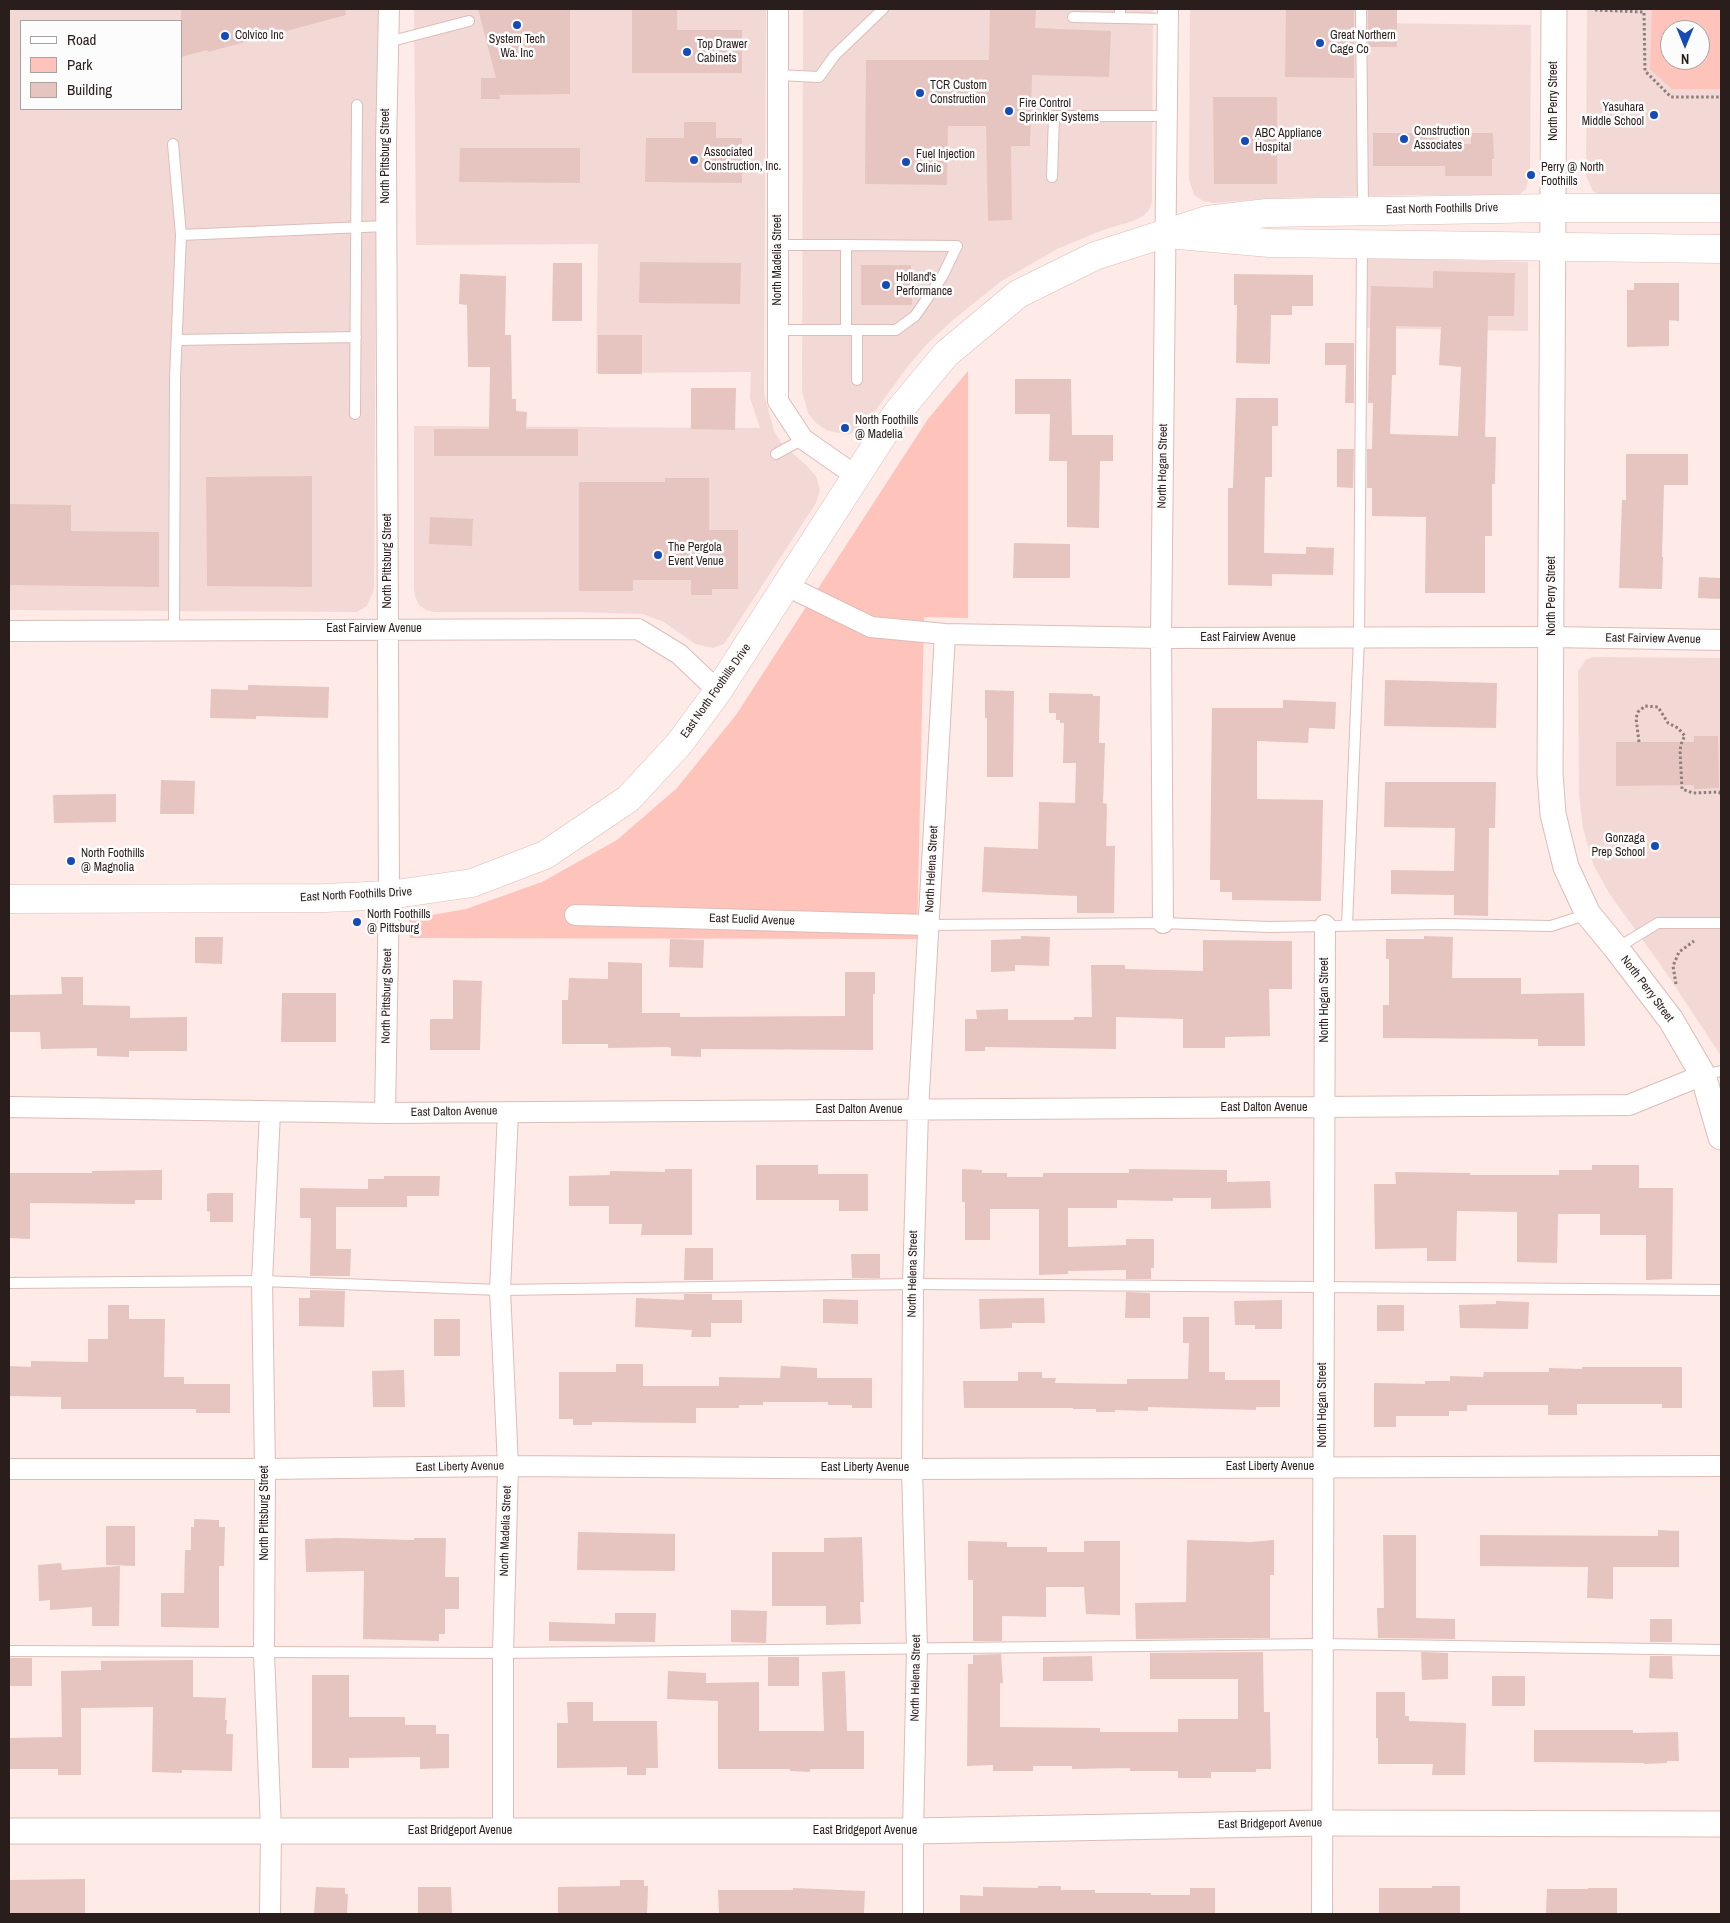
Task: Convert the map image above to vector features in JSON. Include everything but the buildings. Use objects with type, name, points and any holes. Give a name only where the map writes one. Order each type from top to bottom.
[{"type":"main road","name":"East North Foothills Drive","points":[[9,900],[326,898],[389,895],[472,883],[545,855],[628,799],[679,744],[718,691],[897,413],[946,354],[1018,294],[1095,256],[1208,220],[1267,213],[1363,210],[1721,208]]},
{"type":"main road","name":"East North Foothills Drive","points":[[1166,234],[1270,243],[1721,249]]},
{"type":"street","name":"North Pittsburg Street","points":[[386,1113],[389,895],[386,226],[389,9]]},
{"type":"street","name":"North Madelia Street","points":[[778,9],[778,402],[803,439],[856,476]]},
{"type":"street","name":"North Perry Street","points":[[1554,9],[1550,774],[1553,814],[1566,867],[1588,914],[1712,1073],[1721,1137]]},
{"type":"street","name":"North Hogan Street","points":[[1163,923],[1161,638],[1168,14]]},
{"type":"street","name":"East Fairview Avenue","points":[[785,585],[871,627],[945,634],[1161,638],[1552,637],[1721,640]]},
{"type":"street","name":"East Fairview Avenue","points":[[9,631],[638,629],[679,654],[718,691]]},
{"type":"street","name":"North Helena Street","points":[[913,1914],[917,1649],[912,1469],[913,1284],[918,1110],[945,634]]},
{"type":"street","name":"East Euclid Avenue","points":[[575,915],[929,925]]},
{"type":"street","name":"North Hogan Street","points":[[1322,1914],[1322,1466],[1326,925]]},
{"type":"street","name":"East Dalton Avenue","points":[[9,1107],[386,1113],[1629,1105],[1712,1073]]},
{"type":"street","name":"North Pittsburg Street","points":[[270,1112],[262,1281],[265,1469],[264,1653],[272,1832],[270,1914]]},
{"type":"street","name":"North Madelia Street","points":[[503,1831],[503,1653],[508,1466],[500,1290],[508,1112]]},
{"type":"street","name":"East Liberty Avenue","points":[[9,1469],[265,1469],[508,1466],[912,1469],[1721,1466]]},
{"type":"street","name":"East Bridgeport Avenue","points":[[9,1832],[913,1831],[1322,1823],[1721,1824]]},
{"type":"lane","points":[[778,76],[819,78],[835,55],[884,9]]},
{"type":"lane","points":[[1361,9],[1363,210]]},
{"type":"lane","points":[[1073,16],[1120,13],[1168,14]]},
{"type":"lane","points":[[388,42],[469,20]]},
{"type":"lane","points":[[355,414],[358,105]]},
{"type":"lane","points":[[1052,177],[1054,116],[1167,116]]},
{"type":"lane","points":[[172,144],[181,235],[177,340],[174,630]]},
{"type":"lane","points":[[181,235],[386,226]]},
{"type":"lane","points":[[1347,925],[1358,638],[1362,244]]},
{"type":"lane","points":[[778,245],[957,246],[942,277],[915,316],[896,330],[778,330]]},
{"type":"lane","points":[[846,245],[846,330]]},
{"type":"lane","points":[[857,330],[857,380]]},
{"type":"lane","points":[[177,340],[356,337]]},
{"type":"lane","points":[[776,454],[803,439]]},
{"type":"lane","points":[[929,925],[1163,923],[1270,927],[1443,924],[1551,926],[1588,914]]},
{"type":"lane","points":[[1616,948],[1658,923],[1721,923]]},
{"type":"lane","points":[[9,1283],[262,1281],[500,1290],[913,1284],[1721,1290]]},
{"type":"lane","points":[[9,1651],[503,1653],[1322,1644],[1721,1650]]},
{"type":"path","points":[[1595,10],[1644,12],[1644,71],[1671,96],[1721,97]]},
{"type":"path","points":[[1640,742],[1636,718],[1638,712],[1645,706],[1658,707],[1668,723],[1678,728],[1685,736],[1680,750],[1682,789],[1693,793],[1719,792],[1721,794]]},
{"type":"path","points":[[1676,984],[1673,966],[1679,952],[1692,941],[1702,941]]},
{"type":"shaded area","points":[[9,9],[381,9],[377,63],[374,590],[367,606],[357,612],[9,610]]},
{"type":"shaded area","points":[[414,9],[766,9],[764,393],[774,431],[782,444],[816,476],[820,490],[816,503],[724,644],[713,648],[695,644],[664,622],[643,614],[434,612],[426,610],[419,605],[414,589],[414,426],[760,428],[750,398],[751,372],[596,373],[598,244],[416,245]]},
{"type":"shaded area","points":[[803,9],[1153,9],[1152,202],[1149,210],[1143,216],[1133,221],[1103,230],[1057,249],[1000,282],[927,344],[908,366],[861,429],[847,435],[826,430],[816,423],[808,413],[802,391]]},
{"type":"shaded area","points":[[1190,9],[1370,9],[1370,23],[1531,25],[1530,173],[1526,189],[1520,194],[1506,195],[1279,198],[1214,203],[1203,201],[1194,195],[1189,179]]},
{"type":"shaded area","name":"Yasuhara Middle School","points":[[1587,9],[1721,9],[1721,198],[1605,197],[1593,191],[1586,176]]},
{"type":"shaded area","points":[[1367,258],[1528,262],[1528,331],[1367,328]]},
{"type":"shaded area","name":"Gonzaga Prep School","points":[[1593,657],[1721,658],[1721,1056],[1667,974],[1609,893],[1593,864],[1583,828],[1579,794],[1578,671],[1586,660]]},
{"type":"green space","points":[[1652,9],[1721,9],[1721,89],[1672,89],[1650,69]]},
{"type":"green space","points":[[968,371],[968,618],[924,617],[917,939],[410,938],[409,919],[466,909],[542,882],[617,840],[677,788],[736,715],[928,419]]},
{"type":"place","name":"System Tech Wa. Inc","points":[[517,25]]},
{"type":"place","name":"Colvico Inc","points":[[225,36]]},
{"type":"place","name":"Great Northern Cage Co","points":[[1320,43]]},
{"type":"place","name":"Top Drawer Cabinets","points":[[687,52]]},
{"type":"place","name":"TCR Custom Construction","points":[[920,93]]},
{"type":"place","name":"Fire Control Sprinkler Systems","points":[[1009,111]]},
{"type":"place","name":"Yasuhara Middle School","points":[[1654,115]]},
{"type":"place","name":"Construction Associates","points":[[1404,139]]},
{"type":"place","name":"ABC Appliance Hospital","points":[[1245,141]]},
{"type":"place","name":"Associated Construction, Inc.","points":[[694,160]]},
{"type":"place","name":"Fuel Injection Clinic","points":[[906,162]]},
{"type":"place","name":"Perry @ North Foothills","points":[[1531,175]]},
{"type":"place","name":"Holland's Performance","points":[[886,285]]},
{"type":"place","name":"North Foothills @ Madelia","points":[[845,428]]},
{"type":"place","name":"The Pergola Event Venue","points":[[658,555]]},
{"type":"place","name":"Gonzaga Prep School","points":[[1655,846]]},
{"type":"place","name":"North Foothills @ Magnolia","points":[[71,861]]},
{"type":"place","name":"North Foothills @ Pittsburg","points":[[357,922]]}]
